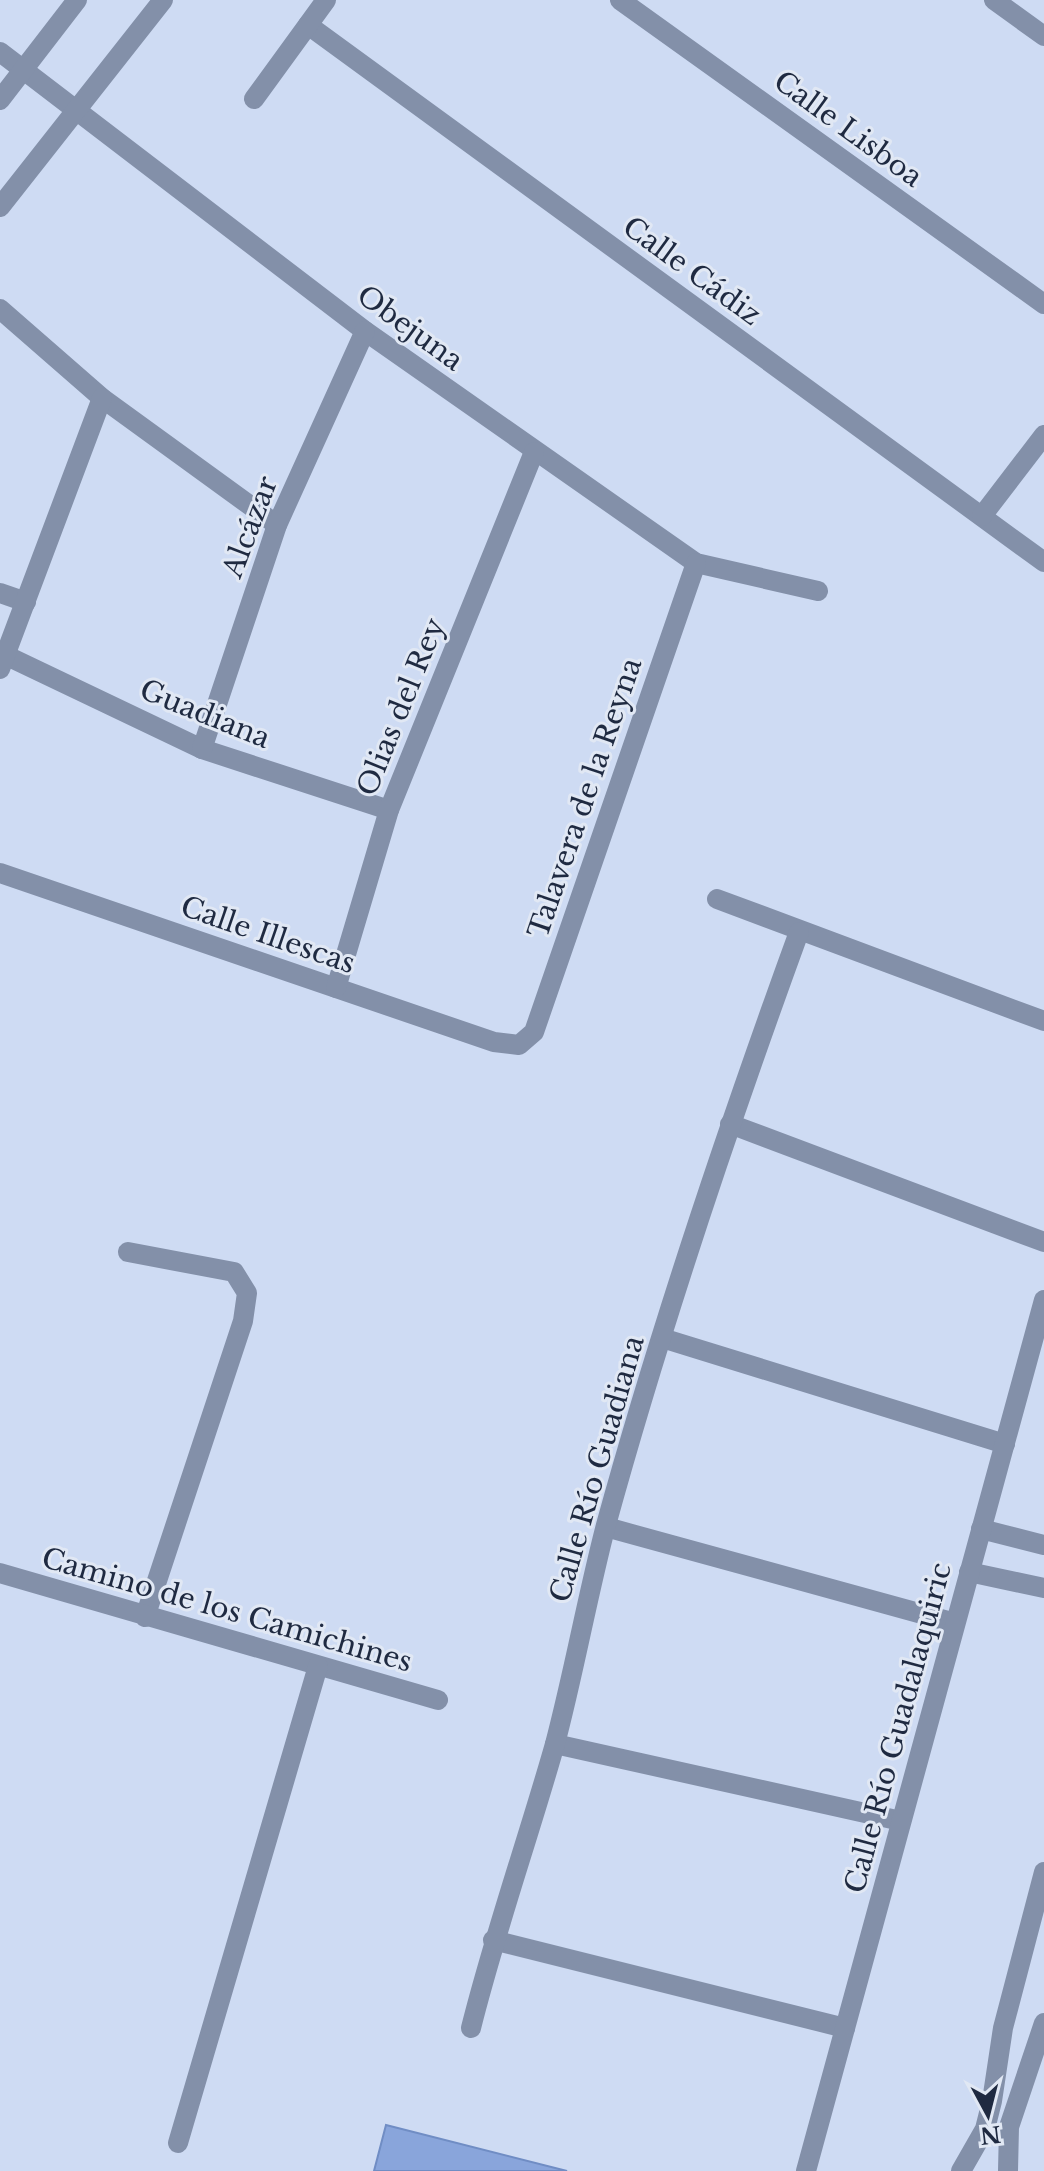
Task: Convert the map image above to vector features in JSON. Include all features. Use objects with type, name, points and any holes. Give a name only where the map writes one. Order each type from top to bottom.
[{"type":"street","points":[[0,100],[77,0]]},
{"type":"street","points":[[0,207],[163,0]]},
{"type":"street","points":[[254,99],[326,0]]},
{"type":"street","name":"Calle Lisboa","points":[[620,0],[1044,304]]},
{"type":"street","points":[[994,0],[1044,36]]},
{"type":"street","name":"Calle Cádiz","points":[[308,25],[1044,562]]},
{"type":"street","name":"Obejuna","points":[[0,52],[365,331],[696,563],[818,591]]},
{"type":"street","points":[[0,309],[102,398],[277,525]]},
{"type":"street","name":"Alcázar","points":[[202,749],[277,525],[365,331]]},
{"type":"street","points":[[2,662],[102,398]]},
{"type":"street","points":[[982,516],[1044,435]]},
{"type":"street","name":"Olias del Rey","points":[[336,988],[389,810],[534,452]]},
{"type":"street","name":"Talavera de la Reyna","points":[[519,1045],[534,1032],[696,563]]},
{"type":"street","points":[[0,593],[26,602]]},
{"type":"street","name":"Guadiana","points":[[2,662],[202,749],[389,810]]},
{"type":"street","name":"Calle Illescas","points":[[0,873],[494,1042],[519,1045]]},
{"type":"street","points":[[717,899],[1044,1021]]},
{"type":"street","name":"Calle Río Guadiana","points":[[471,2028],[493,1940],[555,1744],[606,1527],[662,1338],[730,1124],[799,932]]},
{"type":"street","points":[[730,1124],[1044,1242]]},
{"type":"street","points":[[128,1252],[234,1272],[247,1293],[243,1321],[145,1617]]},
{"type":"street","name":"Calle Río Guadalaquiric","points":[[806,2171],[1044,1300]]},
{"type":"street","points":[[662,1338],[1005,1444]]},
{"type":"street","points":[[606,1527],[955,1623]]},
{"type":"street","points":[[981,1529],[1044,1545]]},
{"type":"street","points":[[969,1572],[1044,1588]]},
{"type":"street","name":"Camino de los Camichines","points":[[0,1573],[438,1700]]},
{"type":"street","points":[[178,2143],[318,1666]]},
{"type":"street","points":[[555,1744],[901,1821]]},
{"type":"street","points":[[961,2171],[989,2115],[1003,2028],[1044,1872]]},
{"type":"street","points":[[493,1940],[845,2028]]},
{"type":"street","points":[[1008,2171],[1009,2127],[1044,2023]]},
{"type":"building","points":[[386,2125],[567,2171],[374,2171]]}]
